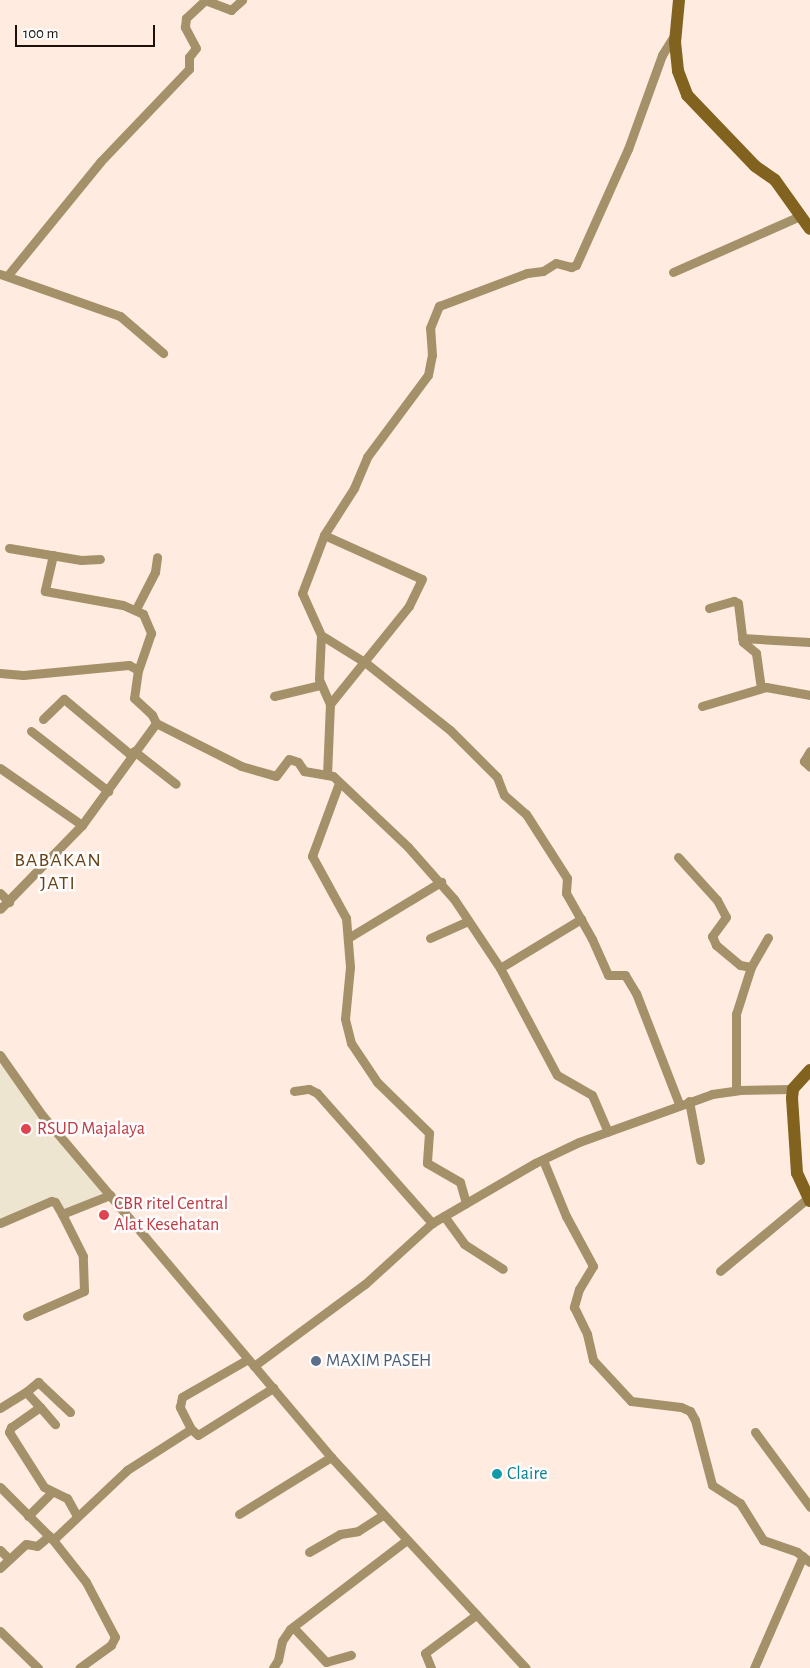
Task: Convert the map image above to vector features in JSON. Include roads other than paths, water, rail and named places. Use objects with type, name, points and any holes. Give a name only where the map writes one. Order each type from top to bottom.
[{"type":"street","points":[[163,353],[120,316],[4,275],[100,162],[188,69],[189,57],[196,48],[185,27],[186,18],[205,0],[231,10],[242,0]]},
{"type":"street","points":[[679,0],[675,34],[678,71],[686,96],[755,166],[775,180],[810,229]]},
{"type":"street","points":[[675,34],[662,55],[628,150],[576,265],[571,268],[556,263],[543,271],[526,273],[439,306],[430,328],[432,356],[428,375],[366,457],[354,488],[324,535],[302,588],[306,609],[321,635],[363,661],[450,730],[497,777],[504,795],[524,811],[567,878],[566,893],[608,975],[625,975],[636,993],[679,1104]]},
{"type":"street","points":[[674,272],[800,216]]},
{"type":"street","points":[[324,535],[422,579],[409,606],[330,704]]},
{"type":"street","points":[[9,548],[100,560]]},
{"type":"street","points":[[53,555],[44,590],[136,609],[143,614],[151,633],[138,670],[134,698],[152,715],[156,723],[241,766],[276,776],[289,759],[298,762],[304,771],[327,775],[339,783],[384,824],[441,882],[500,968],[557,1075],[592,1095],[608,1132]]},
{"type":"street","points":[[136,609],[155,572],[157,557]]},
{"type":"street","points":[[709,608],[736,602],[742,638],[745,645],[756,653],[761,688]]},
{"type":"street","points":[[321,635],[320,685],[330,704],[327,775]]},
{"type":"street","points":[[742,638],[810,642]]},
{"type":"street","points":[[0,673],[30,675],[129,665],[138,670]]},
{"type":"street","points":[[274,696],[320,685]]},
{"type":"street","points":[[702,706],[761,688],[810,695]]},
{"type":"street","points":[[43,719],[64,699],[132,753],[176,784]]},
{"type":"street","points":[[0,909],[82,826],[108,791],[132,753],[156,723]]},
{"type":"street","points":[[31,731],[108,791]]},
{"type":"street","points":[[810,751],[804,761],[810,767]]},
{"type":"street","points":[[0,768],[82,826]]},
{"type":"street","points":[[339,783],[312,856],[342,908],[348,938],[350,968],[345,1019],[351,1043],[378,1082],[429,1133],[427,1163],[460,1182],[466,1204]]},
{"type":"street","points":[[678,858],[717,900],[726,917],[712,936],[716,945],[740,965],[751,967]]},
{"type":"street","points":[[348,938],[441,882]]},
{"type":"street","points":[[0,893],[9,902]]},
{"type":"street","points":[[500,968],[581,919]]},
{"type":"street","points":[[430,938],[468,921]]},
{"type":"street","points":[[738,1090],[736,1014],[751,967],[768,938]]},
{"type":"street","points":[[0,1055],[42,1116],[331,1457],[526,1668]]},
{"type":"street","points":[[720,1271],[809,1200],[799,1180],[795,1160],[793,1089],[810,1070]]},
{"type":"street","points":[[294,1091],[309,1089],[317,1093],[432,1223]]},
{"type":"street","points":[[272,1388],[198,1435],[191,1429],[180,1400],[251,1362],[365,1284],[432,1223],[543,1160],[608,1132],[689,1101],[738,1090],[793,1089]]},
{"type":"street","points":[[689,1101],[700,1160]]},
{"type":"street","points":[[543,1160],[566,1216],[593,1266],[575,1303],[587,1334],[593,1360],[625,1397],[636,1402],[681,1407],[690,1411],[695,1420],[712,1485],[740,1503],[763,1540],[806,1559],[754,1668]]},
{"type":"street","points":[[62,1214],[110,1195]]},
{"type":"street","points":[[0,1223],[50,1201],[55,1202],[83,1256],[84,1291],[27,1316]]},
{"type":"street","points":[[444,1216],[464,1244],[503,1269]]},
{"type":"street","points":[[0,1408],[38,1382],[70,1412]]},
{"type":"street","points":[[26,1392],[55,1424]]},
{"type":"street","points":[[40,1407],[11,1427],[9,1432],[51,1492],[67,1498],[77,1516]]},
{"type":"street","points":[[0,1568],[26,1544],[37,1546],[51,1538],[127,1470],[191,1429]]},
{"type":"street","points":[[755,1432],[810,1507]]},
{"type":"street","points":[[239,1514],[331,1457]]},
{"type":"street","points":[[0,1487],[51,1538],[86,1582],[116,1638],[111,1645],[79,1668]]},
{"type":"street","points":[[28,1516],[51,1492]]},
{"type":"street","points":[[308,1552],[340,1534],[358,1531],[383,1515]]},
{"type":"street","points":[[273,1668],[278,1660],[282,1642],[292,1627],[407,1540]]},
{"type":"street","points":[[0,1550],[9,1559]]},
{"type":"street","points":[[431,1668],[425,1653],[476,1615]]},
{"type":"street","points":[[292,1627],[326,1662],[351,1655]]},
{"type":"street","points":[[0,1631],[38,1668]]},
{"type":"place","name":"RSUD Majalaya","points":[[26,1129]]},
{"type":"place","name":"CBR ritel Central Alat Kesehatan","points":[[104,1215]]},
{"type":"place","name":"MAXIM PASEH","points":[[316,1361]]},
{"type":"place","name":"Claire","points":[[497,1474]]},
{"type":"district","name":"BABAKAN JATI","points":[[58,872]]}]
